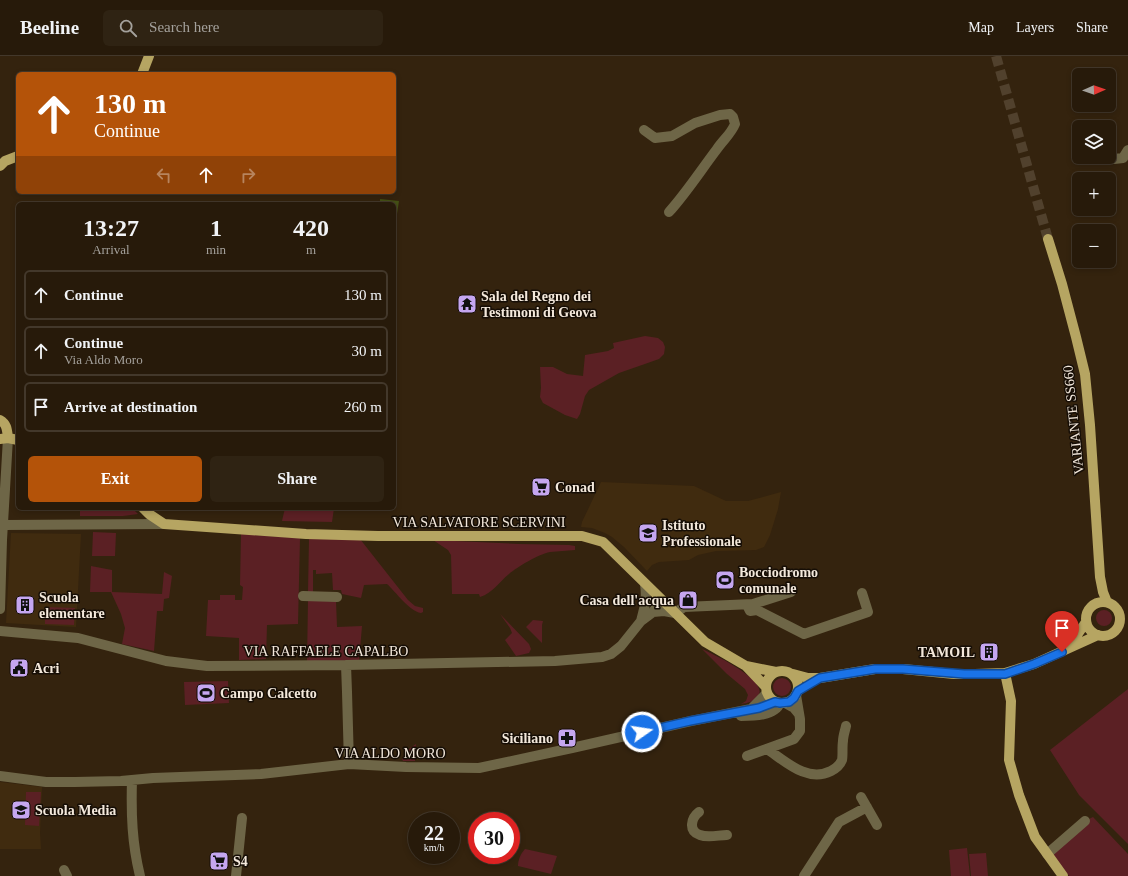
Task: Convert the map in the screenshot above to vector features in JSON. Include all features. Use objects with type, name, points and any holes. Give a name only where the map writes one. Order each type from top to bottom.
[{"type":"main road","points":[[143,72],[149,56]]},
{"type":"main road","points":[[0,166],[16,157]]},
{"type":"main road","name":"VARIANTE SS660","points":[[1048,239],[1070,314],[1085,374],[1090,425],[1100,577],[1103,592],[1110,603]]},
{"type":"main road","points":[[0,420],[7,427],[4,438],[16,440]]},
{"type":"main road","points":[[145,510],[164,524]]},
{"type":"main road","name":"VIA SALVATORE SCERVINI","points":[[164,524],[306,534],[386,536],[582,536],[603,542],[705,642],[746,666]]},
{"type":"main road","points":[[1062,652],[1073,641],[1086,622],[1087,612],[1092,605],[1100,577]]},
{"type":"main road","points":[[1092,605],[1102,601],[1110,603],[1128,612]]},
{"type":"main road","points":[[1086,622],[1090,630],[1098,635],[1103,636],[1116,630],[1124,620],[1120,617],[1119,612],[1110,603]]},
{"type":"main road","points":[[746,666],[776,672],[785,671],[808,678],[820,678],[875,669],[903,669],[961,674],[1005,674],[1034,664],[1098,635]]},
{"type":"main road","points":[[746,666],[766,690],[769,696],[780,703],[792,700],[797,693],[820,678]]},
{"type":"main road","points":[[766,690],[768,678],[776,672]]},
{"type":"main road","points":[[793,674],[798,682],[797,693]]},
{"type":"main road","points":[[1005,674],[1010,701],[1009,760],[1019,795],[1035,837],[1063,876]]},
{"type":"street","points":[[644,130],[655,138],[672,136],[695,123],[720,115],[730,114],[733,117],[735,124],[732,132],[718,146],[679,201],[669,212]]},
{"type":"street","points":[[1116,159],[1123,158],[1128,150]]},
{"type":"street","points":[[0,609],[4,438]]},
{"type":"street","points":[[3,525],[164,524]]},
{"type":"street","points":[[645,584],[650,608],[675,613],[684,607],[753,604],[791,592]]},
{"type":"street","points":[[747,604],[750,611],[757,610],[804,634],[868,612],[862,593]]},
{"type":"street","points":[[303,596],[337,597]]},
{"type":"street","name":"VIA RAFFAELE CAPALBO","points":[[0,631],[78,638],[166,662],[207,666],[555,661],[602,657],[611,654],[621,646],[641,621],[650,608],[652,600],[659,598]]},
{"type":"street","points":[[346,665],[348,764]]},
{"type":"street","points":[[750,709],[766,690]]},
{"type":"street","points":[[747,756],[794,739],[800,731],[797,693]]},
{"type":"street","points":[[707,718],[758,715],[771,712],[777,708],[780,703],[794,708],[799,714]]},
{"type":"street","name":"VIA ALDO MORO","points":[[0,776],[46,782],[83,782],[261,774],[348,764],[406,767],[479,768],[780,703]]},
{"type":"street","points":[[767,748],[793,768],[816,775],[829,772],[836,769],[842,761],[846,726]]},
{"type":"street","points":[[132,780],[131,808],[133,840],[140,876]]},
{"type":"street","points":[[861,797],[877,825]]},
{"type":"street","points":[[804,876],[839,822],[867,807]]},
{"type":"street","points":[[699,812],[694,815],[691,821],[695,832],[700,835],[727,835]]},
{"type":"street","points":[[236,876],[242,818]]},
{"type":"street","points":[[1047,854],[1085,821]]},
{"type":"shaded area","points":[[380,199],[399,201],[397,214],[396,202],[380,202]]},
{"type":"shaded area","points":[[645,336],[658,338],[663,342],[665,347],[664,354],[659,359],[619,373],[589,390],[585,396],[577,419],[565,415],[543,403],[540,397],[540,367],[553,367],[567,374],[583,376],[585,355],[608,351],[614,348],[613,343]]},
{"type":"shaded area","points":[[601,482],[694,486],[726,501],[748,501],[781,492],[778,509],[770,535],[764,547],[756,550],[716,551],[698,555],[689,560],[659,562],[652,565],[647,571],[612,537],[592,528],[581,527]]},
{"type":"shaded area","points":[[80,510],[134,510],[138,514],[123,516],[80,516]]},
{"type":"shaded area","points":[[285,510],[334,510],[332,522],[282,521]]},
{"type":"shaded area","points":[[93,532],[116,533],[115,556],[92,556]]},
{"type":"shaded area","points":[[11,533],[81,534],[76,627],[6,623]]},
{"type":"shaded area","points":[[241,534],[300,538],[298,624],[267,625],[266,659],[239,660],[239,638],[206,636],[208,600],[220,600],[220,595],[235,595],[235,600],[242,600],[243,587],[240,585]]},
{"type":"shaded area","points":[[309,538],[360,539],[408,600],[415,606],[423,608],[423,612],[416,612],[412,609],[387,584],[364,585],[361,598],[342,594],[341,590],[333,590],[332,573],[316,574],[316,570],[313,570],[313,592],[308,592]]},
{"type":"shaded area","points":[[433,540],[569,545],[575,546],[575,550],[550,552],[534,558],[513,571],[492,590],[480,597],[479,594],[452,594],[451,555],[448,550]]},
{"type":"shaded area","points":[[91,566],[112,570],[112,592],[162,594],[164,572],[172,576],[169,598],[164,599],[163,611],[157,611],[154,651],[122,644],[125,628],[121,614],[111,592],[90,592]]},
{"type":"shaded area","points":[[308,600],[336,601],[337,627],[362,626],[359,662],[307,662]]},
{"type":"shaded area","points":[[45,607],[75,608],[74,625],[45,624]]},
{"type":"shaded area","points":[[1104,610],[1110,612],[1112,618],[1110,624],[1104,626],[1098,624],[1096,618],[1098,612]]},
{"type":"shaded area","points":[[500,614],[529,644],[531,649],[529,653],[516,656],[505,640],[512,633]]},
{"type":"shaded area","points":[[533,620],[543,621],[542,643],[526,627]]},
{"type":"shaded area","points":[[702,649],[728,662],[748,676],[756,683],[759,690],[758,696],[750,702],[741,704],[746,701],[748,695],[745,689],[727,674]]},
{"type":"shaded area","points":[[778,678],[786,678],[791,683],[789,694],[786,696],[778,696],[773,691],[773,683]]},
{"type":"shaded area","name":"Campo Calcetto","points":[[228,681],[229,703],[185,705],[184,682]]},
{"type":"shaded area","points":[[1128,689],[1128,844],[1079,795],[1050,750]]},
{"type":"shaded area","points":[[416,744],[415,761],[403,761],[402,759],[410,748]]},
{"type":"shaded area","name":"Scuola Media","points":[[0,782],[42,787],[40,833],[41,849],[0,849]]},
{"type":"shaded area","points":[[26,792],[41,792],[39,826],[25,825]]},
{"type":"shaded area","points":[[1093,817],[1128,854],[1128,876],[1069,876],[1053,856],[1058,847]]},
{"type":"shaded area","points":[[967,848],[970,876],[951,876],[949,850]]},
{"type":"shaded area","points":[[525,849],[557,856],[551,874],[518,866],[520,864],[522,852]]},
{"type":"shaded area","points":[[986,853],[988,876],[971,876],[969,854]]},
{"type":"tunnel","points":[[996,56],[1048,239]]},
{"type":"place","name":"Sala del Regno dei Testimoni di Geova","points":[[467,304]]},
{"type":"place","name":"Conad","points":[[541,487]]},
{"type":"place","name":"Istituto Professionale","points":[[648,533]]},
{"type":"place","name":"Bocciodromo comunale","points":[[725,580]]},
{"type":"place","name":"Casa dell'acqua","points":[[688,600]]},
{"type":"place","name":"Scuola elementare","points":[[25,605]]},
{"type":"place","name":"TAMOIL","points":[[989,652]]},
{"type":"place","name":"Acri","points":[[19,668]]},
{"type":"place","name":"Campo Calcetto","points":[[206,693]]},
{"type":"place","name":"Siciliano","points":[[567,738]]},
{"type":"place","name":"Scuola Media","points":[[21,810]]},
{"type":"place","name":"S4","points":[[219,861]]},
{"type":"route","points":[[642,732],[759,708],[775,702],[789,702],[794,698],[798,691],[820,678],[875,669],[903,669],[964,674],[1005,674],[1062,652]]}]
